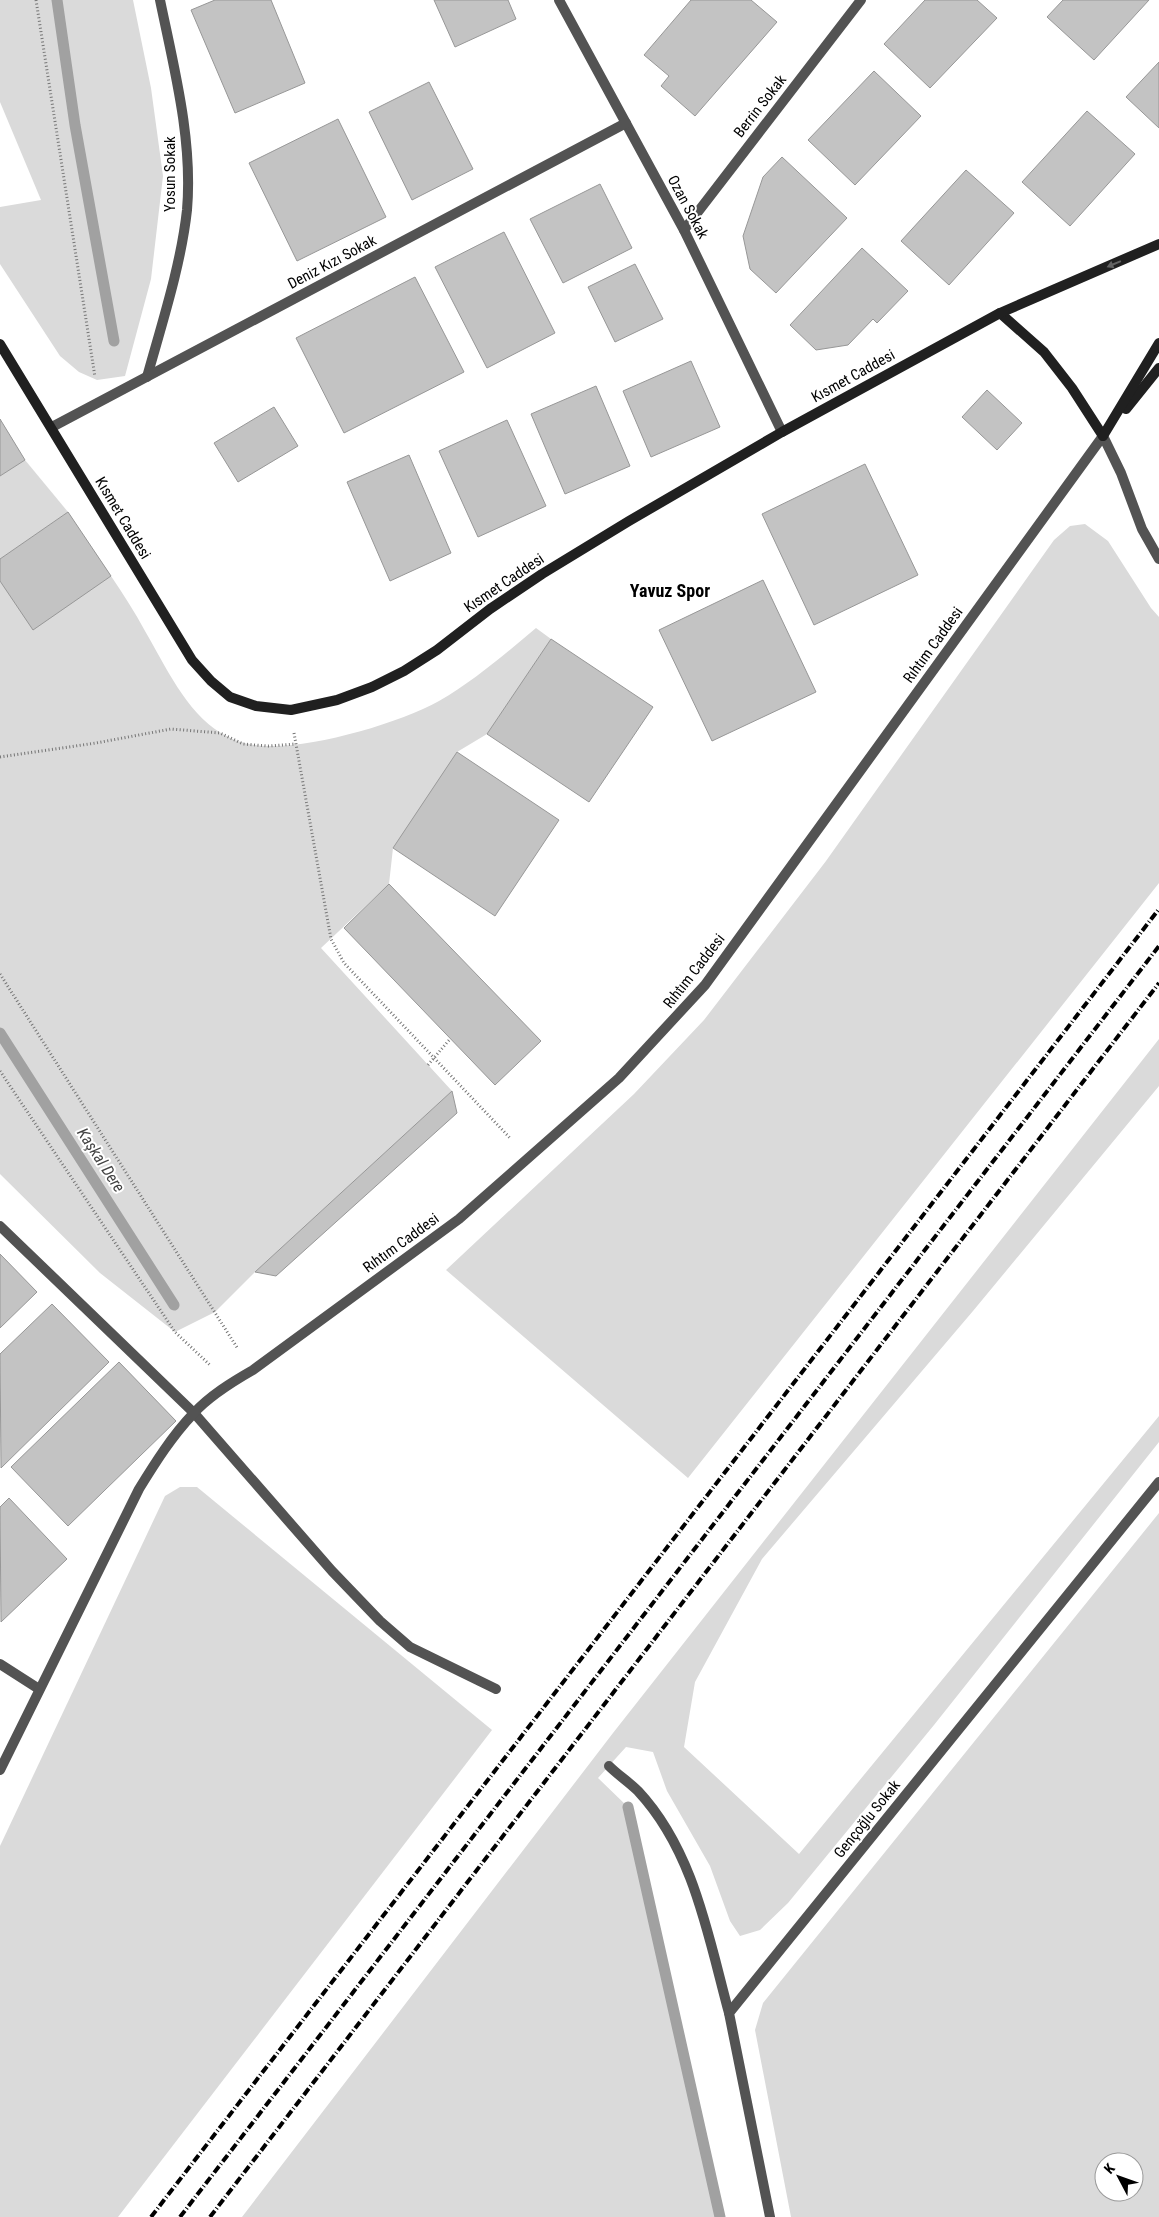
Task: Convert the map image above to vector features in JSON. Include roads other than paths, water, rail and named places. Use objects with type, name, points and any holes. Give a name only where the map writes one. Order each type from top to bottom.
[{"type":"main road","name":"Kısmet Caddesi","points":[[0,344],[192,660],[211,681],[230,697],[256,706],[291,710],[337,700],[372,687],[404,672],[437,650],[490,608],[542,574],[782,432],[1000,313],[1159,244]]},
{"type":"main road","points":[[1000,313],[1044,352],[1072,388],[1103,436]]},
{"type":"main road","name":"Rıhtım Caddesi","points":[[1103,436],[1159,344]]},
{"type":"main road","name":"Rıhtım Caddesi","points":[[1103,436],[1159,368]]},
{"type":"street","name":"Yosun Sokak","points":[[147,376],[171,291],[187,210],[187,145],[160,0]]},
{"type":"street","name":"Ozan Sokak","points":[[559,0],[684,230],[782,432]]},
{"type":"street","name":"Berrin Sokak","points":[[684,230],[861,0]]},
{"type":"street","name":"Deniz Kızı Sokak","points":[[52,427],[626,123]]},
{"type":"street","points":[[1103,436],[1142,529],[1159,559]]},
{"type":"street","name":"Rıhtım Caddesi","points":[[0,1770],[138,1489],[161,1454],[194,1413],[230,1384],[252,1370],[459,1219],[619,1078],[705,985],[1103,436]]},
{"type":"street","points":[[0,1226],[194,1413],[332,1571],[380,1621],[410,1647],[496,1688]]},
{"type":"street","name":"Gençoğlu Sokak","points":[[729,2013],[1159,1482]]},
{"type":"street","points":[[0,1664],[39,1689]]},
{"type":"street","points":[[609,1766],[637,1790],[656,1814],[676,1845],[694,1886],[729,2013],[770,2217]]},
{"type":"waterway","points":[[57,0],[75,125],[114,341]]},
{"type":"waterway","name":"Kaşkal Dere","points":[[0,1033],[174,1305]]},
{"type":"waterway","points":[[628,1807],[720,2217]]},
{"type":"railway","points":[[151,2217],[1159,909]]},
{"type":"railway","points":[[180,2217],[1159,946]]},
{"type":"railway","points":[[210,2217],[1159,983]]},
{"type":"district","name":"Yavuz Spor","points":[[670,590]]}]
